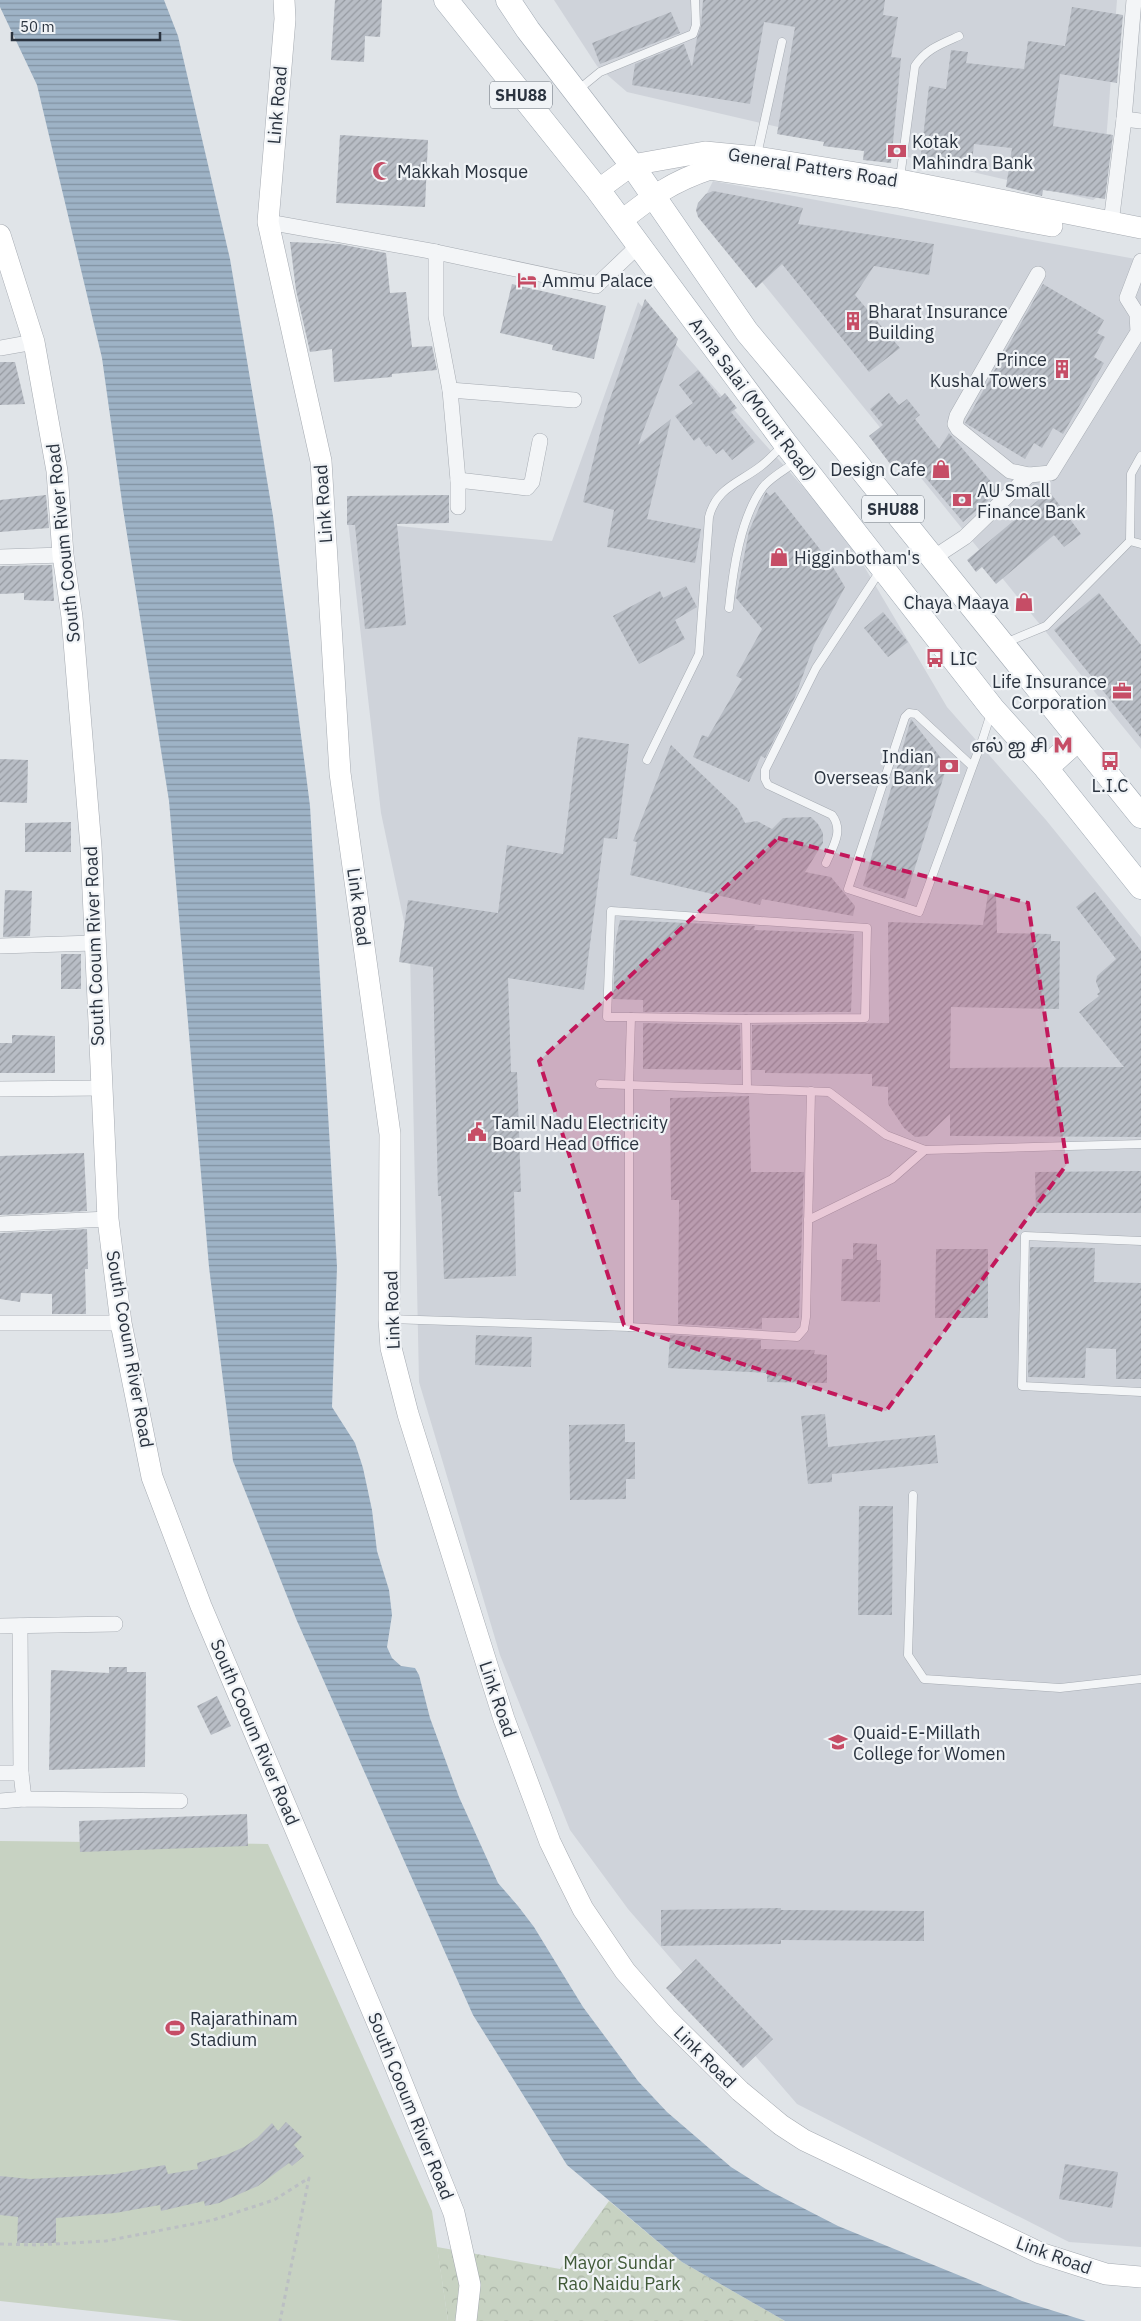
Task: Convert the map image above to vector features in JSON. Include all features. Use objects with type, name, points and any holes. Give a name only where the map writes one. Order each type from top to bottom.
[{"type":"main road","name":"Anna Salai (Mount Road)","points":[[446,0],[598,190],[792,451],[992,708],[1046,768],[1141,887]]},
{"type":"main road","name":"Anna Salai (Mount Road)","points":[[508,0],[528,30],[632,165],[747,332],[933,558],[1141,816]]},
{"type":"main road","points":[[1046,768],[1078,739]]},
{"type":"street","name":"Link Road","points":[[284,0],[285,19],[268,222],[320,461],[340,773],[390,1134],[391,1348],[408,1414],[504,1719],[550,1842],[583,1909],[625,1971],[666,2018],[740,2091],[782,2125],[804,2140],[1040,2253],[1106,2274],[1141,2277]]},
{"type":"street","points":[[1111,223],[1124,119],[1134,0]]},
{"type":"street","points":[[1124,119],[1141,121]]},
{"type":"street","name":"General Patters Road","points":[[632,165],[705,152],[757,157],[900,180],[1141,228]]},
{"type":"street","points":[[598,190],[632,165]]},
{"type":"street","name":"General Patters Road","points":[[621,221],[652,196],[681,178],[710,169],[898,197],[1141,242]]},
{"type":"street","points":[[268,222],[436,252],[596,286],[638,246]]},
{"type":"street","name":"South Cooum River Road","points":[[0,235],[34,342],[57,471],[63,555],[72,617],[91,847],[108,1219],[121,1323],[152,1477],[201,1606],[386,2043],[454,2213],[470,2284],[466,2321]]},
{"type":"street","points":[[436,252],[436,316],[450,390],[458,480],[458,507]]},
{"type":"street","points":[[1038,274],[957,416],[955,424],[958,429],[1010,471],[1029,475],[1051,473],[1138,332],[1137,314],[1127,298],[1141,261]]},
{"type":"street","points":[[0,348],[34,342]]},
{"type":"street","points":[[450,390],[574,400]]},
{"type":"street","points":[[458,480],[527,488],[532,482],[540,441]]},
{"type":"street","points":[[933,558],[965,537],[1029,475]]},
{"type":"street","points":[[0,557],[63,555]]},
{"type":"street","points":[[0,946],[94,943]]},
{"type":"street","points":[[0,1089],[101,1088]]},
{"type":"street","points":[[0,1224],[108,1219]]},
{"type":"street","points":[[0,1323],[121,1323]]},
{"type":"street","points":[[0,1626],[115,1624]]},
{"type":"street","points":[[20,1626],[21,1773],[24,1799]]},
{"type":"street","points":[[0,1773],[21,1773]]},
{"type":"street","points":[[0,1801],[24,1799],[180,1801]]},
{"type":"lane","points":[[576,91],[600,72],[693,34],[696,25],[694,0]]},
{"type":"lane","points":[[1134,0],[1141,2]]},
{"type":"lane","points":[[900,180],[915,66],[923,54],[935,46],[960,36]]},
{"type":"lane","points":[[757,157],[782,42]]},
{"type":"lane","points":[[728,608],[732,576],[742,535],[754,505],[764,486],[792,451]]},
{"type":"lane","points":[[646,760],[699,654],[709,517],[712,504],[722,492],[761,466],[792,451]]},
{"type":"lane","points":[[1001,644],[1046,626],[1130,540],[1131,474],[1141,456]]},
{"type":"lane","points":[[1130,540],[1141,544]]},
{"type":"lane","points":[[826,863],[838,831],[836,821],[832,815],[768,785],[765,779],[765,770],[816,668],[882,567]]},
{"type":"lane","points":[[972,766],[916,714],[909,713],[905,717],[848,889],[919,912],[972,766],[992,708]]},
{"type":"lane","points":[[611,911],[867,928],[865,1018],[746,1019],[607,1017],[611,911]]},
{"type":"lane","points":[[629,1327],[629,1084],[631,1017]]},
{"type":"lane","points":[[746,1019],[747,1088]]},
{"type":"lane","points":[[600,1084],[829,1092],[886,1135],[925,1150],[1141,1144]]},
{"type":"lane","points":[[390,1319],[629,1327],[797,1337],[804,1329],[806,1317],[811,1091]]},
{"type":"lane","points":[[808,1220],[892,1179],[925,1150]]},
{"type":"lane","points":[[1141,1241],[1025,1236],[1022,1386],[1141,1392]]},
{"type":"lane","points":[[912,1495],[908,1655],[924,1680],[1060,1688],[1141,1679]]},
{"type":"path","points":[[0,2244],[37,2245],[106,2241],[213,2220],[274,2200],[309,2178],[280,2321]]},
{"type":"highlighted area","points":[[778,838],[1028,903],[1067,1164],[886,1411],[624,1325],[539,1061]]},
{"type":"shaded area","points":[[554,0],[1117,0],[1102,194],[1093,200],[627,92],[597,66]]},
{"type":"shaded area","points":[[713,181],[1141,260],[1141,749],[706,213],[706,195]]},
{"type":"shaded area","points":[[638,302],[845,534],[947,707],[1046,820],[1141,937],[1141,2247],[1069,2242],[797,2104],[628,1909],[570,1830],[500,1655],[419,1382],[410,950],[381,813],[348,521],[552,541]]},
{"type":"green space","name":"Rajarathinam Stadium","points":[[0,1841],[268,1844],[432,2211],[448,2321],[183,2321],[0,2301]]},
{"type":"green space","name":"Mayor Sundar Rao Naidu Park","points":[[609,2201],[682,2262],[785,2321],[448,2321],[437,2247],[560,2269]]},
{"type":"water","points":[[0,0],[164,0],[178,36],[230,259],[273,516],[310,806],[337,1267],[332,1407],[355,1443],[363,1468],[372,1510],[377,1551],[389,1590],[392,1615],[387,1647],[392,1658],[401,1666],[415,1668],[419,1675],[430,1718],[459,1797],[498,1883],[534,1927],[583,2007],[638,2081],[667,2112],[731,2167],[766,2189],[838,2226],[1022,2301],[1086,2321],[785,2321],[682,2262],[567,2165],[473,2015],[297,1621],[233,1461],[209,1267],[169,801],[123,509],[102,358],[37,85],[0,7]]},
{"type":"building","points":[[335,0],[382,0],[380,37],[365,36],[364,62],[331,60]]},
{"type":"building","points":[[703,0],[885,0],[883,15],[898,17],[891,57],[901,58],[891,163],[863,160],[864,151],[823,146],[824,142],[777,134],[795,27],[764,22],[750,104],[632,85],[635,64],[684,44],[692,67],[701,26]]},
{"type":"building","points":[[1072,7],[1123,15],[1117,83],[1060,74],[1053,126],[1113,135],[1105,199],[1043,190],[1042,196],[1006,187],[1012,148],[974,144],[971,169],[920,163],[929,86],[946,89],[951,50],[968,52],[966,63],[1024,69],[1028,41],[1065,46]]},
{"type":"building","points":[[671,12],[680,33],[600,64],[592,43]]},
{"type":"building","name":"Makkah Mosque","points":[[340,135],[428,140],[425,207],[336,203]]},
{"type":"building","points":[[713,191],[803,208],[798,224],[934,244],[929,275],[874,266],[855,295],[900,348],[869,372],[782,264],[756,288],[698,217],[696,210],[698,203],[706,194]]},
{"type":"building","points":[[290,242],[339,244],[386,253],[390,293],[406,292],[412,347],[432,346],[437,370],[392,374],[392,377],[334,382],[332,349],[310,352],[296,290]]},
{"type":"building","points":[[512,284],[606,306],[594,359],[552,350],[553,345],[500,333]]},
{"type":"building","name":"Prince Kushal Towers","points":[[1043,284],[1104,320],[1097,333],[1105,337],[1094,357],[1104,363],[1063,434],[1053,428],[1042,448],[1034,443],[1025,459],[965,423]]},
{"type":"building","points":[[645,299],[678,339],[638,445],[671,419],[647,519],[701,529],[695,563],[607,547],[614,510],[583,502],[605,413]]},
{"type":"building","points":[[0,362],[15,362],[25,404],[0,405]]},
{"type":"building","points":[[698,370],[720,398],[725,393],[737,408],[731,412],[755,442],[732,460],[723,449],[716,454],[709,445],[706,447],[699,437],[694,441],[675,416],[693,403],[679,385]]},
{"type":"building","points":[[889,393],[899,405],[907,399],[920,415],[915,419],[939,449],[949,433],[999,491],[963,522],[914,464],[905,471],[897,460],[891,465],[869,436],[883,425],[870,409]]},
{"type":"building","points":[[1049,491],[1081,534],[1064,547],[1054,535],[996,584],[982,567],[976,572],[967,560]]},
{"type":"building","points":[[766,492],[770,496],[775,492],[830,562],[845,587],[814,645],[795,697],[765,758],[761,756],[749,782],[693,757],[702,735],[708,737],[742,679],[736,676],[762,629],[736,598],[749,531]]},
{"type":"building","points":[[46,495],[49,528],[0,532],[0,500]]},
{"type":"building","points":[[449,495],[449,523],[397,524],[406,625],[365,629],[355,525],[347,525],[347,496]]},
{"type":"building","points":[[52,565],[54,601],[24,600],[24,593],[0,594],[0,566]]},
{"type":"building","points":[[686,586],[697,607],[675,620],[685,639],[639,664],[613,616],[660,591],[663,598]]},
{"type":"building","name":"Life Insurance Corporation","points":[[1099,593],[1141,645],[1141,738],[1054,630]]},
{"type":"building","points":[[883,612],[908,642],[888,657],[864,628]]},
{"type":"building","points":[[911,719],[947,766],[905,899],[863,886]]},
{"type":"building","points":[[578,737],[629,744],[617,839],[604,838],[584,990],[508,978],[511,1072],[517,1072],[521,1192],[514,1192],[516,1276],[444,1279],[441,1196],[438,1196],[433,967],[399,962],[408,900],[498,913],[507,845],[563,854]]},
{"type":"building","points":[[671,745],[738,809],[745,823],[757,821],[772,829],[783,818],[811,817],[823,833],[823,843],[805,872],[831,877],[855,906],[853,916],[762,899],[760,905],[630,875],[637,842],[633,841]]},
{"type":"building","points":[[0,759],[28,760],[27,803],[0,802]]},
{"type":"building","points":[[71,822],[71,852],[25,852],[25,823]]},
{"type":"building","points":[[5,890],[32,891],[30,936],[3,937]]},
{"type":"building","points":[[1095,892],[1141,951],[1141,1137],[950,1136],[950,1114],[927,1136],[915,1137],[904,1128],[888,1104],[888,1087],[872,1086],[872,1074],[765,1073],[765,1070],[752,1070],[752,1025],[889,1023],[888,922],[983,925],[988,894],[996,895],[997,933],[1051,934],[1051,941],[1060,941],[1059,1009],[951,1007],[950,1068],[1124,1067],[1079,1012],[1099,996],[1097,994],[1100,992],[1096,982],[1097,976],[1116,959],[1076,907]]},
{"type":"building","points":[[620,920],[755,926],[754,930],[854,934],[851,1012],[643,1012],[643,1000],[613,999],[616,938]]},
{"type":"building","points":[[61,954],[81,954],[81,989],[61,989]]},
{"type":"building","points":[[643,1023],[740,1025],[741,1070],[643,1069]]},
{"type":"building","points":[[12,1035],[55,1036],[55,1073],[0,1073],[0,1043],[12,1043]]},
{"type":"building","points":[[749,1096],[751,1172],[804,1172],[799,1318],[762,1318],[762,1329],[678,1324],[679,1200],[671,1200],[670,1098]]},
{"type":"building","points":[[84,1153],[87,1211],[0,1215],[0,1156]]},
{"type":"building","points":[[1141,1171],[1141,1213],[1036,1213],[1035,1172]]},
{"type":"building","points":[[87,1229],[88,1269],[85,1269],[86,1314],[52,1314],[52,1294],[21,1293],[20,1302],[0,1299],[0,1233]]},
{"type":"building","points":[[853,1243],[877,1244],[877,1260],[881,1260],[880,1302],[841,1301],[842,1259],[853,1259]]},
{"type":"building","points":[[1030,1247],[1095,1248],[1094,1282],[1141,1283],[1141,1379],[1116,1379],[1116,1349],[1086,1348],[1085,1378],[1028,1377]]},
{"type":"building","points":[[936,1249],[988,1249],[988,1318],[935,1318]]},
{"type":"building","points":[[476,1335],[532,1337],[531,1367],[475,1365]]},
{"type":"building","points":[[670,1335],[761,1340],[761,1349],[815,1350],[814,1354],[827,1355],[827,1383],[767,1382],[767,1373],[668,1368]]},
{"type":"building","points":[[825,1414],[828,1447],[935,1435],[938,1463],[832,1474],[832,1482],[808,1484],[801,1416]]},
{"type":"building","points":[[625,1424],[625,1442],[635,1442],[635,1479],[626,1479],[626,1499],[570,1500],[569,1425]]},
{"type":"building","points":[[859,1506],[893,1506],[892,1615],[858,1615]]},
{"type":"building","points":[[109,1667],[127,1667],[127,1672],[146,1672],[145,1767],[49,1770],[51,1670],[109,1673]]},
{"type":"building","points":[[217,1696],[231,1726],[211,1735],[197,1706]]},
{"type":"building","points":[[247,1814],[248,1846],[80,1852],[79,1821]]},
{"type":"building","points":[[781,1908],[781,1910],[924,1911],[924,1941],[781,1940],[781,1944],[661,1946],[661,1910]]},
{"type":"building","points":[[696,1959],[773,2039],[743,2068],[666,1988]]},
{"type":"building","points":[[286,2122],[302,2137],[294,2145],[304,2156],[292,2166],[289,2163],[258,2186],[219,2203],[205,2206],[204,2201],[161,2211],[160,2205],[115,2213],[56,2218],[56,2243],[17,2243],[18,2217],[0,2215],[0,2176],[30,2179],[115,2174],[165,2165],[168,2174],[198,2169],[197,2163],[226,2155],[244,2147],[257,2138],[272,2123],[278,2131]]},
{"type":"building","points":[[1065,2164],[1118,2172],[1112,2208],[1059,2199]]},
{"type":"place","name":"Kotak Mahindra Bank","points":[[897,151]]},
{"type":"place","name":"Makkah Mosque","points":[[382,171]]},
{"type":"place","name":"Ammu Palace","points":[[527,280]]},
{"type":"place","name":"Bharat Insurance Building","points":[[853,321]]},
{"type":"place","name":"Prince Kushal Towers","points":[[1062,369]]},
{"type":"place","name":"Design Cafe","points":[[941,469]]},
{"type":"place","name":"AU Small Finance Bank","points":[[962,500]]},
{"type":"place","name":"Higginbotham's","points":[[779,557]]},
{"type":"place","name":"Chaya Maaya","points":[[1024,602]]},
{"type":"place","name":"LIC","points":[[935,658]]},
{"type":"place","name":"Life Insurance Corporation","points":[[1122,691]]},
{"type":"place","name":"எல் ஐ சி","points":[[1063,745]]},
{"type":"place","name":"L.I.C","points":[[1110,761]]},
{"type":"place","name":"Indian Overseas Bank","points":[[949,766]]},
{"type":"place","name":"Tamil Nadu Electricity Board Head Office","points":[[477,1132]]},
{"type":"place","name":"Quaid-E-Millath College for Women","points":[[838,1742]]},
{"type":"place","name":"Rajarathinam Stadium","points":[[175,2028]]}]
